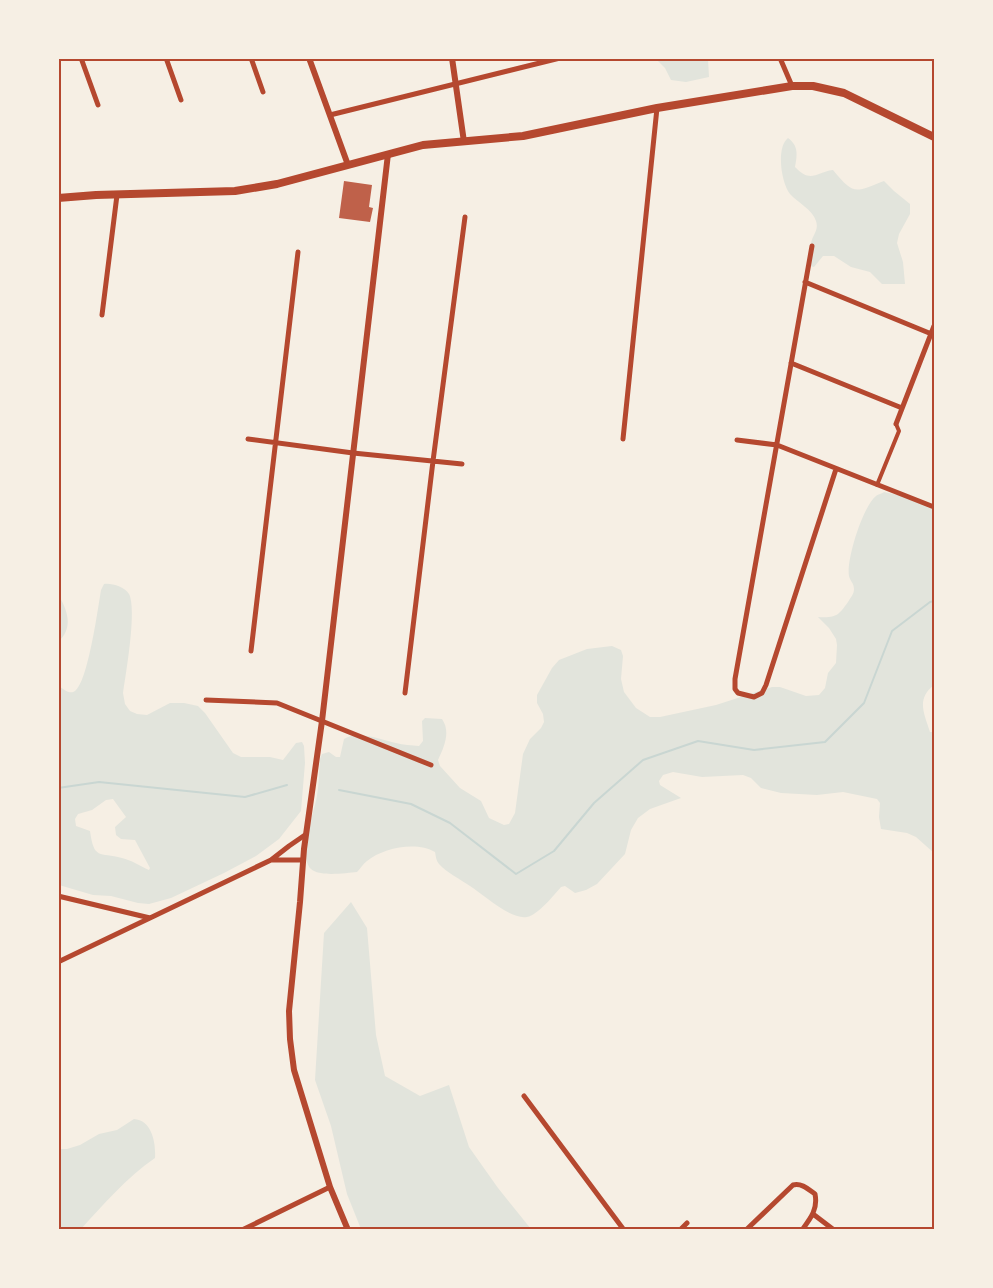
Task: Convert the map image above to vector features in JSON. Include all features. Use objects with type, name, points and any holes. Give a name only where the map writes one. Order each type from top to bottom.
[{"type":"main road","points":[[58,198],[235,191],[277,184],[423,145],[523,136],[657,108],[792,87],[813,86],[844,93],[934,137]]},
{"type":"street","points":[[81,58],[98,105]]},
{"type":"street","points":[[166,58],[181,100]]},
{"type":"street","points":[[251,58],[263,92]]},
{"type":"street","points":[[309,58],[348,165]]},
{"type":"street","points":[[452,58],[464,142]]},
{"type":"street","points":[[330,115],[560,58]]},
{"type":"street","points":[[780,58],[792,87]]},
{"type":"street","points":[[623,439],[657,108]]},
{"type":"street","points":[[348,1230],[330,1187],[294,1070],[289,1011],[305,835],[322,721],[388,154]]},
{"type":"street","points":[[102,315],[117,195]]},
{"type":"street","points":[[405,693],[465,217]]},
{"type":"street","points":[[812,246],[735,679],[735,689],[738,693],[754,697],[762,693],[766,685],[836,469]]},
{"type":"street","points":[[250,651],[298,252]]},
{"type":"street","points":[[805,282],[933,335]]},
{"type":"street","points":[[877,485],[899,431],[896,423],[933,335],[934,326]]},
{"type":"street","points":[[791,363],[902,408]]},
{"type":"street","points":[[248,439],[462,464]]},
{"type":"street","points":[[737,440],[777,445],[934,507]]},
{"type":"street","points":[[206,700],[277,703],[431,765]]},
{"type":"street","points":[[58,962],[271,860],[305,835]]},
{"type":"street","points":[[271,860],[303,860]]},
{"type":"street","points":[[58,896],[150,918]]},
{"type":"street","points":[[524,1096],[624,1230]]},
{"type":"street","points":[[746,1230],[793,1185],[802,1185],[815,1194],[817,1203],[813,1214],[802,1230]]},
{"type":"street","points":[[242,1230],[330,1187]]},
{"type":"street","points":[[813,1214],[834,1230]]},
{"type":"street","points":[[680,1230],[687,1223]]},
{"type":"shaded area","points":[[656,59],[708,59],[709,77],[686,82],[671,80],[665,68]]},
{"type":"shaded area","points":[[788,138],[796,148],[795,167],[805,175],[814,176],[833,170],[850,188],[855,189],[866,188],[884,181],[910,204],[910,214],[899,234],[897,243],[903,262],[905,284],[882,284],[870,272],[851,267],[834,256],[823,256],[814,267],[810,266],[811,243],[817,224],[811,213],[790,194],[784,182],[781,157],[784,143]]},
{"type":"shaded area","points":[[884,492],[902,496],[934,509],[934,685],[925,696],[923,707],[930,732],[934,732],[934,853],[916,837],[907,833],[881,829],[880,803],[877,799],[843,792],[817,795],[781,793],[761,788],[751,778],[743,775],[702,777],[673,772],[663,775],[659,781],[660,785],[681,798],[650,809],[638,818],[631,830],[625,854],[597,884],[575,893],[565,886],[561,887],[541,909],[527,917],[513,915],[497,906],[446,870],[438,863],[435,852],[419,847],[400,848],[374,856],[357,872],[320,873],[311,869],[307,863],[306,845],[317,796],[322,754],[329,752],[340,757],[344,739],[356,735],[419,746],[423,741],[422,721],[425,718],[442,719],[445,724],[444,745],[438,760],[440,766],[460,788],[481,801],[489,818],[504,825],[509,824],[515,813],[523,754],[530,739],[544,722],[543,714],[537,703],[537,695],[559,660],[587,649],[612,646],[621,650],[623,656],[621,679],[624,692],[636,708],[650,717],[716,705],[772,687],[780,687],[806,696],[819,695],[825,688],[828,673],[836,663],[837,645],[829,628],[818,617],[836,615],[852,595],[854,587],[849,576],[849,568],[856,534],[871,502]]},
{"type":"shaded area","points":[[104,584],[118,586],[125,589],[131,602],[130,642],[123,693],[125,704],[130,711],[147,715],[170,703],[198,706],[233,753],[241,757],[270,757],[283,760],[296,743],[302,742],[304,746],[301,811],[279,839],[256,856],[224,873],[171,898],[149,904],[111,896],[93,895],[59,885],[59,686],[71,692],[80,685],[92,644]],"holes":[[[113,799],[126,817],[115,827],[116,835],[121,839],[135,840],[149,870],[125,859],[96,851],[90,831],[76,826],[75,819],[78,814],[92,810],[106,800]]]},
{"type":"shaded area","points":[[59,596],[65,608],[68,625],[59,641]]},
{"type":"shaded area","points":[[351,902],[367,928],[376,1035],[385,1076],[420,1096],[449,1085],[469,1147],[531,1229],[361,1229],[347,1194],[331,1126],[315,1080],[324,933]]},
{"type":"shaded area","points":[[134,1119],[145,1123],[152,1133],[155,1158],[125,1182],[81,1229],[59,1229],[59,1149],[80,1145],[99,1134],[117,1130]]},
{"type":"building","points":[[344,181],[372,185],[369,207],[373,208],[370,222],[339,218]]},
{"type":"waterway","points":[[339,790],[411,804],[450,823],[516,874],[554,851],[594,803],[643,760],[698,741],[754,750],[825,742],[864,703],[892,631],[934,601]]},
{"type":"waterway","points":[[58,788],[99,782],[245,797],[287,785]]}]
